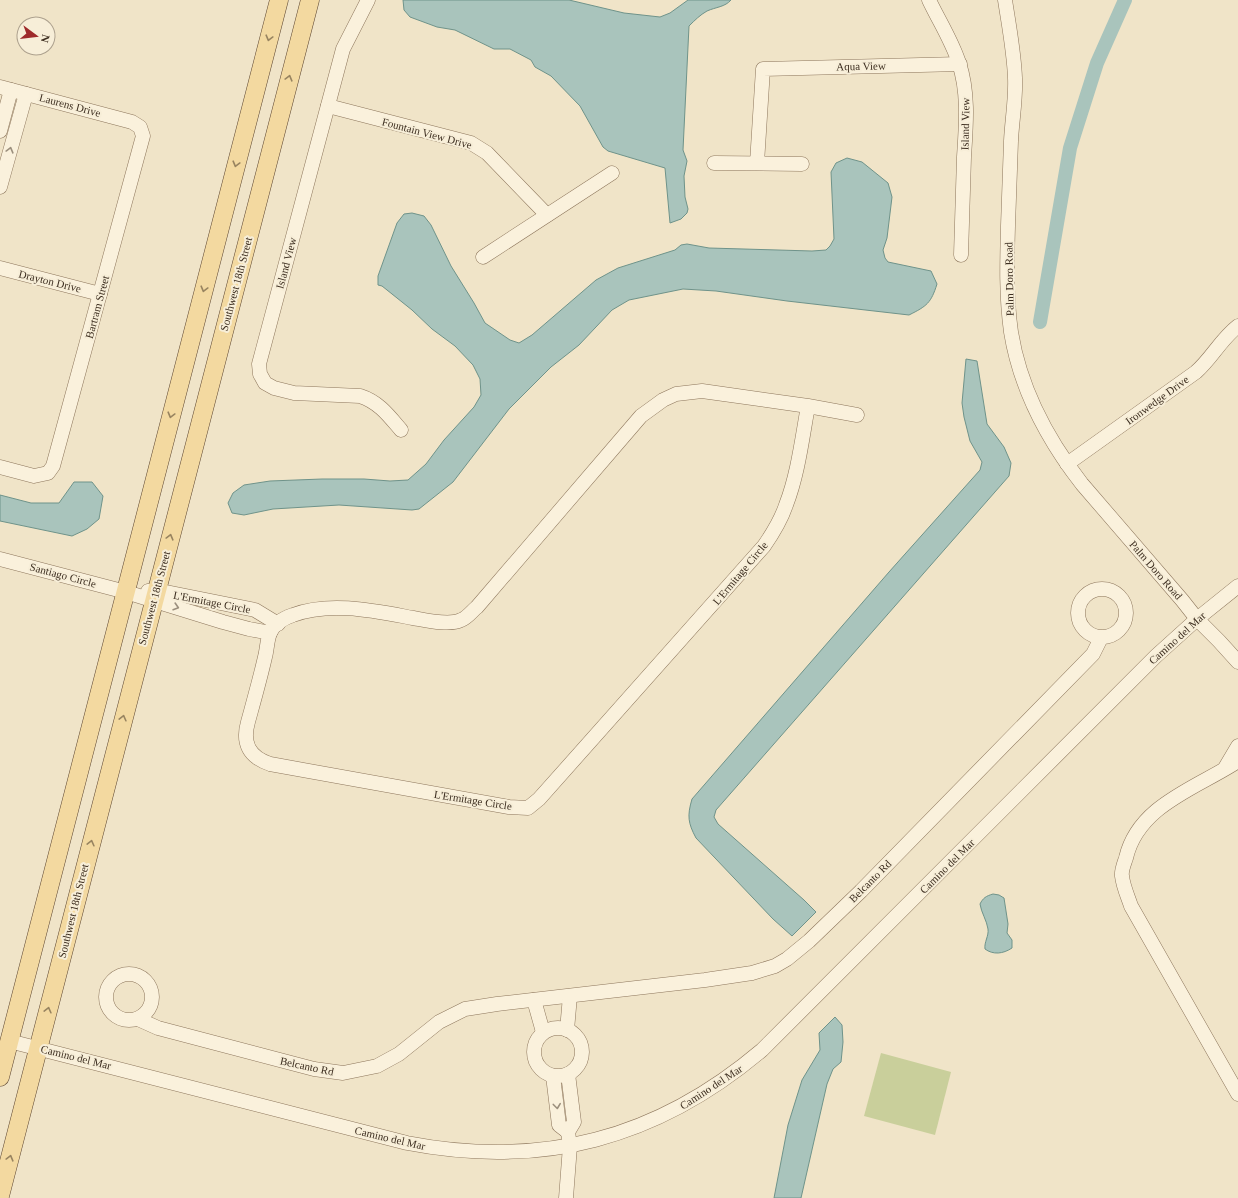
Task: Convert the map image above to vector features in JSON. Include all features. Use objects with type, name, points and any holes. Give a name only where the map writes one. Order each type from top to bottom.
[{"type":"main road","points":[[0,1077],[279,0]]},
{"type":"main road","name":"Southwest 18th Street","points":[[0,1196],[310,0]]},
{"type":"street","name":"Island View","points":[[368,0],[343,49],[259,364],[260,374],[265,383],[274,388],[294,393],[360,396],[369,399],[386,412],[401,430]]},
{"type":"street","name":"Island View","points":[[929,0],[949,37],[960,64],[966,98],[961,255]]},
{"type":"street","name":"Palm Doro Road","points":[[1005,0],[1011,37],[1015,79],[1006,274],[1011,333],[1019,367],[1032,403],[1048,435],[1067,464],[1197,619],[1238,662]]},
{"type":"street","name":"Aqua View","points":[[758,164],[763,68],[960,64]]},
{"type":"street","points":[[0,131],[6,88]]},
{"type":"street","name":"Laurens Drive","points":[[6,88],[132,122],[140,127]]},
{"type":"street","points":[[0,187],[26,94]]},
{"type":"street","name":"Fountain View Drive","points":[[328,106],[471,143],[487,153],[547,215]]},
{"type":"street","name":"Bartram Street","points":[[0,468],[34,476],[48,473],[53,466],[143,136],[140,127]]},
{"type":"street","points":[[714,163],[802,164]]},
{"type":"street","points":[[483,257],[612,173]]},
{"type":"street","name":"Drayton Drive","points":[[0,268],[100,294]]},
{"type":"street","name":"Ironwedge Drive","points":[[1067,464],[1196,372],[1207,361],[1228,334],[1238,326]]},
{"type":"street","points":[[274,628],[282,619],[304,611],[343,608],[360,609],[433,621],[449,622],[461,620],[482,601],[641,416],[663,400],[676,394],[702,391],[808,406],[857,415]]},
{"type":"street","name":"L'Ermitage Circle","points":[[274,628],[245,732],[248,746],[253,755],[261,761],[270,764],[508,808],[528,808],[539,799],[764,546],[777,526],[786,506],[808,406]]},
{"type":"street","name":"Santiago Circle","points":[[0,559],[126,592]]},
{"type":"street","name":"Camino del Mar","points":[[9,1041],[420,1146],[459,1151],[499,1153],[526,1152],[569,1139],[619,1133],[638,1126],[675,1110],[710,1091],[742,1068],[762,1050],[1156,656],[1197,619],[1238,586]]},
{"type":"street","name":"L'Ermitage Circle","points":[[126,592],[255,610],[274,628]]},
{"type":"street","name":"L'Ermitage Circle","points":[[155,596],[223,622],[249,629],[274,628]]},
{"type":"street","name":"Belcanto Rd","points":[[138,1019],[158,1028],[314,1069],[343,1073],[377,1066],[399,1054],[439,1022],[465,1009],[752,973],[775,966],[809,940],[861,891],[1093,654],[1101,638]]},
{"type":"street","points":[[1224,770],[1238,746]]},
{"type":"street","points":[[1238,761],[1169,800],[1143,823],[1128,849],[1122,876],[1131,906],[1238,1094]]},
{"type":"street","points":[[567,1030],[570,996]]},
{"type":"street","points":[[534,1000],[543,1032]]},
{"type":"street","points":[[559,1027],[567,1030],[574,1033],[582,1047],[580,1064],[575,1070],[568,1074],[553,1076],[540,1068],[536,1061],[534,1046],[543,1032],[550,1028],[559,1027]]},
{"type":"street","points":[[566,1198],[569,1139],[574,1122],[568,1074]]},
{"type":"street","points":[[553,1076],[559,1125],[569,1139]]},
{"type":"green space","points":[[881,1053],[951,1072],[935,1135],[864,1116]]},
{"type":"water","points":[[403,0],[569,0],[624,13],[660,17],[670,13],[688,0],[731,0],[723,6],[704,13],[689,26],[683,150],[687,161],[684,176],[685,197],[688,209],[687,213],[681,219],[670,223],[665,168],[608,151],[603,147],[580,106],[551,76],[535,67],[531,60],[510,49],[494,49],[455,30],[437,27],[410,17],[404,10]]},
{"type":"water","points":[[847,158],[862,162],[888,183],[892,197],[887,238],[883,250],[885,258],[888,262],[931,271],[937,284],[933,296],[928,303],[920,309],[909,315],[716,291],[683,289],[629,300],[612,310],[579,345],[551,367],[509,409],[453,482],[419,509],[412,510],[339,505],[273,509],[244,515],[232,513],[228,503],[233,493],[244,485],[270,481],[322,479],[364,479],[390,481],[408,480],[426,464],[444,440],[474,407],[481,395],[480,379],[473,365],[455,346],[432,329],[412,310],[382,286],[378,285],[378,276],[397,223],[404,214],[412,213],[424,216],[431,225],[451,266],[485,323],[510,340],[519,343],[532,335],[596,280],[618,268],[675,250],[681,245],[687,244],[709,248],[812,251],[826,250],[834,239],[831,172],[836,163]]},
{"type":"water","points":[[966,359],[977,361],[987,424],[1004,447],[1011,463],[1009,476],[716,810],[714,817],[718,824],[816,912],[792,936],[773,919],[696,838],[691,828],[689,819],[689,810],[692,799],[889,572],[980,470],[982,462],[970,441],[962,403]]},
{"type":"water","points":[[74,482],[92,482],[103,496],[99,519],[87,529],[72,536],[0,521],[0,495],[31,503],[59,503]]},
{"type":"water","points":[[993,894],[1004,898],[1008,924],[1007,933],[1012,940],[1012,948],[1005,952],[991,952],[985,949],[988,929],[980,904],[982,900]]},
{"type":"water","points":[[835,1017],[842,1025],[843,1042],[841,1062],[833,1069],[827,1084],[801,1198],[774,1198],[788,1125],[802,1080],[820,1050],[819,1033]]},
{"type":"waterway","points":[[1040,322],[1070,148],[1097,63],[1125,0]]}]
